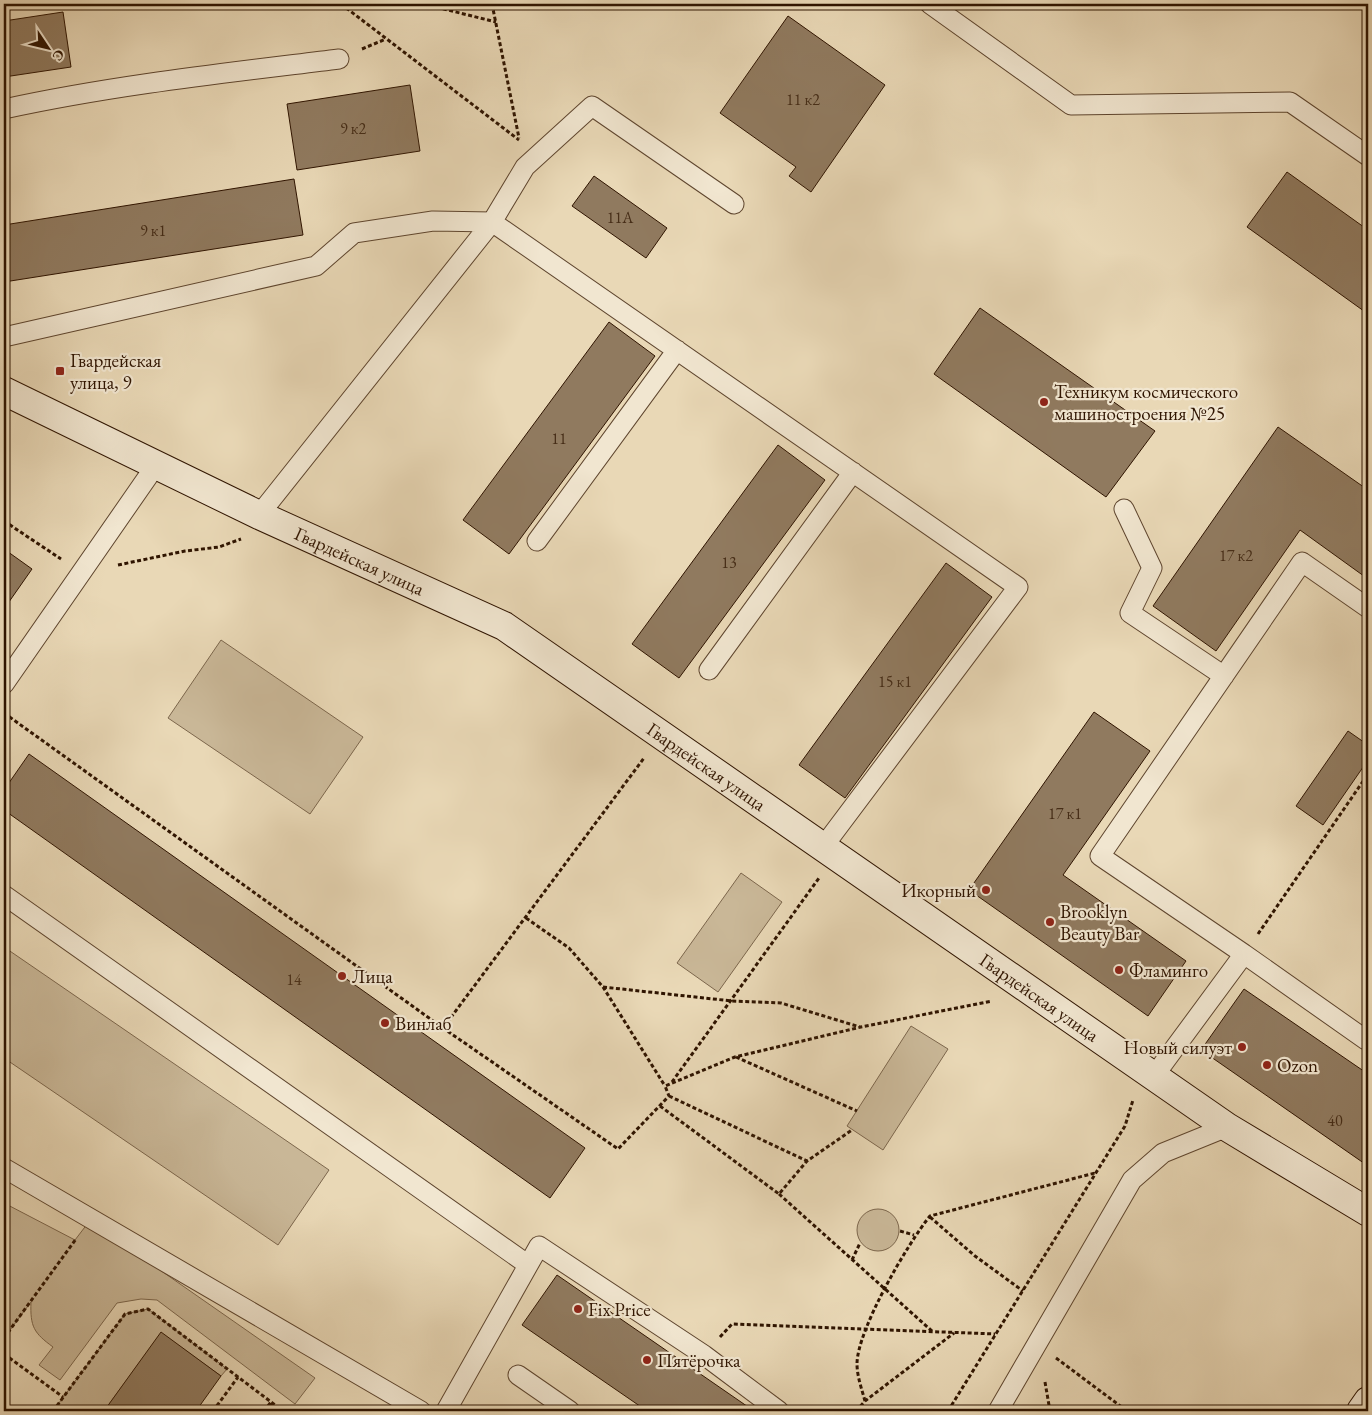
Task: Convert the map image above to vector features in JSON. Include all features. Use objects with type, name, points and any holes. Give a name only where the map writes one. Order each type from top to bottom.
[{"type":"street","name":"Гвардейская улица","points":[[4,391],[259,515],[504,626],[1227,1127],[1368,1212]]},
{"type":"street","points":[[1361,1411],[1368,1402]]},
{"type":"lane","points":[[930,4],[950,10],[1071,105],[1290,102],[1368,156]]},
{"type":"lane","points":[[4,109],[64,96],[144,83],[339,59]]},
{"type":"lane","points":[[259,515],[492,222],[525,168],[592,106],[734,204]]},
{"type":"lane","points":[[4,337],[316,266],[354,233],[433,221],[492,222],[1018,587],[829,851]]},
{"type":"lane","points":[[537,541],[677,350]]},
{"type":"lane","points":[[4,684],[156,465]]},
{"type":"lane","points":[[709,670],[853,472]]},
{"type":"lane","points":[[1124,508],[1152,568],[1130,613],[1224,676]]},
{"type":"lane","points":[[1368,608],[1302,562],[1100,856],[1366,1040],[1368,1036]]},
{"type":"lane","points":[[4,895],[527,1264]]},
{"type":"lane","points":[[1154,1076],[1244,954]]},
{"type":"lane","points":[[998,1411],[1132,1180],[1163,1153],[1227,1127]]},
{"type":"lane","points":[[4,1168],[421,1411]]},
{"type":"lane","points":[[446,1411],[527,1264],[539,1246],[704,1355],[779,1411]]},
{"type":"lane","points":[[518,1375],[570,1411]]},
{"type":"path","points":[[340,4],[519,140]]},
{"type":"path","points":[[424,4],[496,22]]},
{"type":"path","points":[[492,4],[525,168]]},
{"type":"path","points":[[4,521],[82,572],[185,550],[219,547],[240,540],[259,515]]},
{"type":"path","points":[[4,714],[443,1028],[618,1149],[669,1096]]},
{"type":"path","points":[[443,1028],[661,735]]},
{"type":"path","points":[[1244,954],[1368,774]]},
{"type":"path","points":[[672,1083],[732,1001],[829,851]]},
{"type":"path","points":[[526,918],[569,948],[603,986],[665,1086],[669,1096],[808,1161]]},
{"type":"path","points":[[603,986],[732,1001],[781,1003],[861,1027]]},
{"type":"path","points":[[665,1086],[735,1057],[861,1027],[1033,993]]},
{"type":"path","points":[[735,1057],[857,1111]]},
{"type":"path","points":[[948,1411],[1125,1126],[1134,1100],[1127,1095]]},
{"type":"path","points":[[660,1106],[779,1194],[934,1332]]},
{"type":"path","points":[[779,1194],[808,1161],[852,1130]]},
{"type":"path","points":[[865,1402],[857,1363],[865,1329],[914,1235],[930,1216],[1095,1174]]},
{"type":"path","points":[[930,1216],[975,1256],[1022,1291]]},
{"type":"path","points":[[4,1338],[91,1219]]},
{"type":"path","points":[[900,1231],[914,1235]]},
{"type":"path","points":[[852,1260],[860,1243]]},
{"type":"path","points":[[53,1411],[125,1314],[148,1309],[283,1411]]},
{"type":"path","points":[[704,1355],[732,1324],[996,1334]]},
{"type":"path","points":[[856,1411],[954,1333]]},
{"type":"path","points":[[1038,1344],[1127,1411]]},
{"type":"path","points":[[4,1354],[63,1397]]},
{"type":"path","points":[[213,1411],[238,1377]]},
{"type":"path","points":[[264,1411],[271,1402]]},
{"type":"shaded area","points":[[221,640],[363,737],[310,814],[168,718]]},
{"type":"shaded area","points":[[741,873],[782,902],[718,992],[677,963]]},
{"type":"shaded area","points":[[4,947],[329,1170],[278,1245],[4,1058]]},
{"type":"shaded area","points":[[911,1026],[948,1049],[883,1150],[847,1126]]},
{"type":"shaded area","points":[[4,1203],[75,1240],[91,1219],[156,1257],[160,1270],[315,1378],[295,1404],[157,1300],[141,1299],[117,1303],[60,1380],[39,1365],[53,1347],[41,1338],[34,1329],[31,1318],[31,1302],[4,1338]]},
{"type":"shaded area","points":[[882,1209],[890,1212],[896,1218],[899,1230],[896,1242],[890,1248],[874,1251],[866,1248],[860,1242],[857,1226],[860,1218],[866,1212]]},
{"type":"shaded area","points":[[148,1309],[227,1369],[221,1376],[161,1333],[104,1411],[53,1411],[125,1314]]},
{"type":"building","points":[[63,12],[71,67],[4,77],[4,21]]},
{"type":"building","points":[[788,16],[885,85],[811,192],[789,176],[796,167],[720,113]]},
{"type":"building","points":[[410,85],[420,151],[297,170],[287,104]]},
{"type":"building","points":[[1287,172],[1368,230],[1368,314],[1247,227]]},
{"type":"building","points":[[594,176],[667,228],[646,258],[572,206]]},
{"type":"building","points":[[294,179],[303,235],[4,282],[4,225]]},
{"type":"building","name":"Техникум космического машиностроения №25","points":[[980,308],[1155,431],[1106,497],[934,374]]},
{"type":"building","points":[[609,322],[655,356],[509,554],[463,520]]},
{"type":"building","points":[[1278,427],[1368,490],[1368,579],[1300,530],[1216,651],[1153,606]]},
{"type":"building","points":[[778,445],[825,480],[679,678],[632,644]]},
{"type":"building","points":[[4,549],[32,569],[4,609]]},
{"type":"building","points":[[946,563],[992,597],[845,798],[799,765]]},
{"type":"building","points":[[1094,712],[1150,751],[1063,875],[1186,961],[1148,1016],[969,890]]},
{"type":"building","points":[[1348,731],[1368,745],[1368,760],[1323,825],[1296,806]]},
{"type":"building","points":[[29,754],[585,1148],[550,1198],[4,810],[4,790]]},
{"type":"building","points":[[1244,989],[1368,1074],[1368,1166],[1201,1050]]},
{"type":"building","points":[[557,1275],[754,1411],[647,1411],[522,1325]]},
{"type":"building","points":[[161,1332],[221,1376],[196,1411],[104,1411]]},
{"type":"place","name":"Гвардейская улица, 9","points":[[60,371]]},
{"type":"place","name":"Техникум космического машиностроения №25","points":[[1044,402]]},
{"type":"place","name":"Икорный","points":[[986,890]]},
{"type":"place","name":"Brooklyn Beauty Bar","points":[[1050,922]]},
{"type":"place","name":"Фламинго","points":[[1119,970]]},
{"type":"place","name":"Лица","points":[[342,976]]},
{"type":"place","name":"Винлаб","points":[[385,1023]]},
{"type":"place","name":"Новый силуэт","points":[[1242,1047]]},
{"type":"place","name":"Ozon","points":[[1267,1065]]},
{"type":"place","name":"Fix Price","points":[[578,1309]]},
{"type":"place","name":"Пятёрочка","points":[[647,1360]]}]
